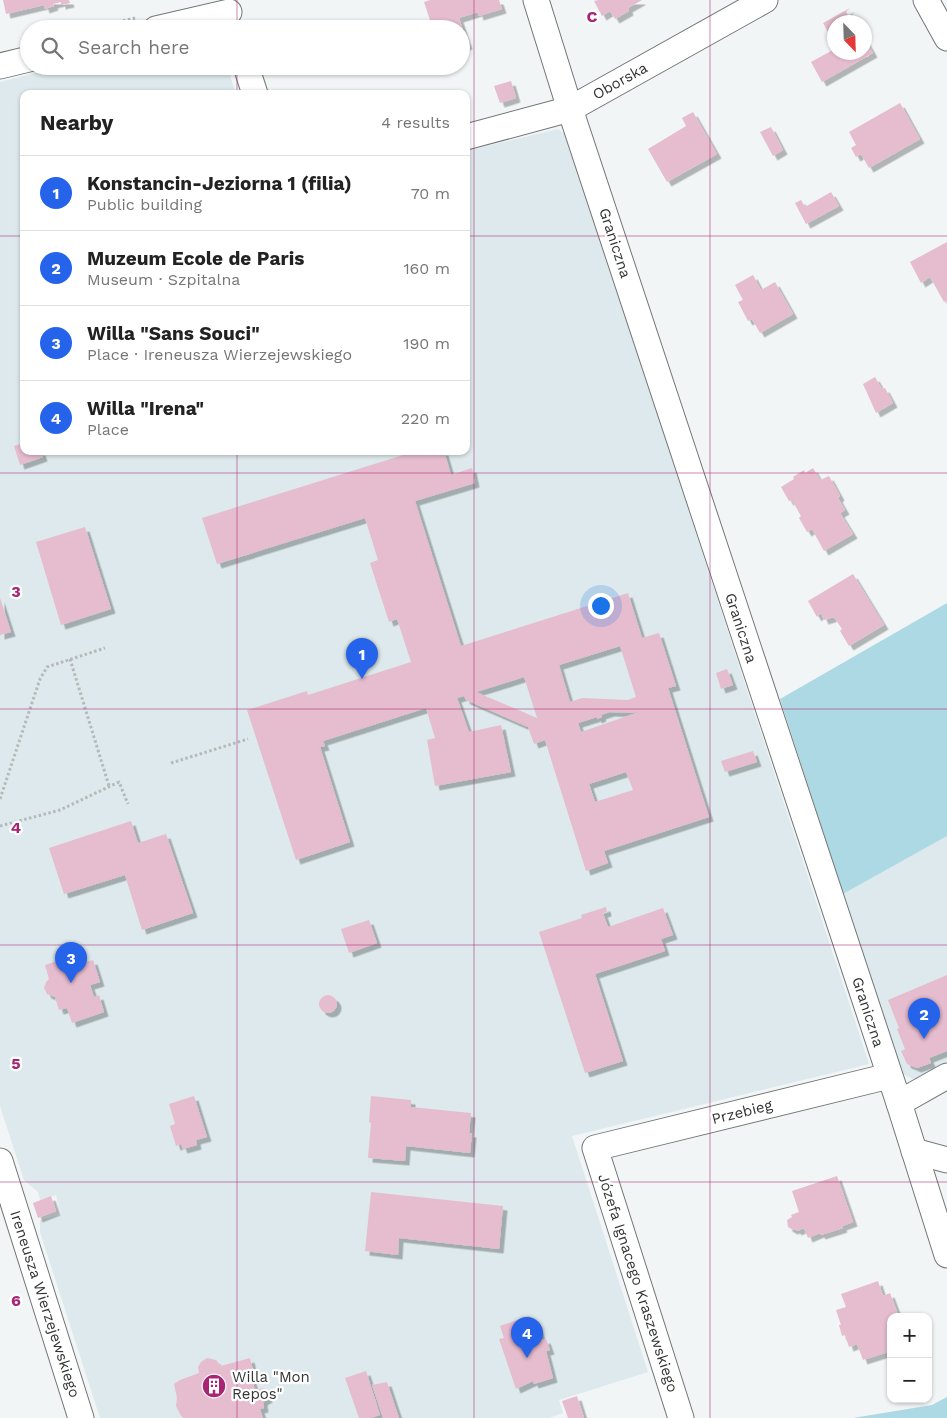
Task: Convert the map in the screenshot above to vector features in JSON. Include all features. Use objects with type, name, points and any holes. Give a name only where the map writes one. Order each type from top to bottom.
[{"type":"street","name":"Graniczna","points":[[536,0],[570,109],[899,1103],[947,1255]]},
{"type":"street","name":"Oborska","points":[[470,136],[570,109],[765,0]]},
{"type":"street","points":[[926,0],[947,38]]},
{"type":"street","points":[[197,20],[229,13]]},
{"type":"street","points":[[0,66],[20,61]]},
{"type":"street","points":[[249,75],[254,90]]},
{"type":"street","name":"Przebieg","points":[[595,1148],[889,1076]]},
{"type":"street","points":[[899,1103],[947,1076]]},
{"type":"street","name":"Józefa Ignacego Kraszewskiego","points":[[595,1148],[681,1418]]},
{"type":"street","points":[[914,1151],[947,1160]]},
{"type":"street","name":"Ireneusza Wierzejewskiego","points":[[0,1161],[8,1213],[81,1418]]},
{"type":"path","points":[[0,798],[40,679],[47,667],[105,648]]},
{"type":"path","points":[[70,659],[109,786]]},
{"type":"path","points":[[171,763],[248,739]]},
{"type":"path","points":[[0,826],[60,810],[119,782],[128,804]]},
{"type":"shaded area","points":[[28,75],[230,75],[235,90],[20,90],[20,455],[470,455],[470,150],[558,129],[566,135],[869,1064],[572,1136],[648,1372],[559,1400],[563,1413],[549,1418],[100,1418],[40,1232],[40,1220],[61,1215],[56,1195],[40,1200],[38,1192],[24,1180],[0,1106],[0,82]]},
{"type":"shaded area","points":[[947,603],[947,836],[843,894],[780,699]]},
{"type":"shaded area","points":[[947,836],[947,1062],[915,1080],[901,1073],[843,894]]},
{"type":"shaded area","points":[[947,1397],[947,1418],[853,1418],[932,1405]]},
{"type":"building","points":[[3,0],[69,0],[70,3],[61,5],[61,2],[45,9],[44,5],[6,14]]},
{"type":"building","points":[[430,0],[499,0],[502,9],[479,16],[478,12],[459,18],[460,20],[430,20],[424,2]]},
{"type":"building","points":[[642,0],[628,8],[629,11],[615,19],[610,11],[602,16],[594,1]]},
{"type":"building","points":[[850,8],[846,12],[848,15],[837,15]]},
{"type":"building","points":[[827,21],[827,30],[823,23]]},
{"type":"building","points":[[827,53],[827,60],[861,60],[822,82],[811,62]]},
{"type":"building","points":[[511,81],[516,98],[500,103],[494,86]]},
{"type":"building","points":[[900,103],[920,139],[869,168],[861,154],[856,157],[851,148],[856,145],[849,132]]},
{"type":"building","points":[[693,112],[717,154],[667,182],[648,149],[686,126],[682,118]]},
{"type":"building","points":[[771,127],[783,150],[773,156],[760,132]]},
{"type":"building","points":[[831,192],[839,206],[806,224],[795,203],[801,200],[805,207]]},
{"type":"building","points":[[947,242],[947,303],[946,301],[944,302],[930,277],[921,283],[910,262]]},
{"type":"building","points":[[753,275],[761,290],[775,282],[793,314],[760,333],[752,319],[748,321],[738,302],[743,300],[735,285]]},
{"type":"building","points":[[875,377],[882,389],[885,388],[893,403],[876,413],[863,384]]},
{"type":"building","points":[[20,444],[20,455],[42,455],[43,457],[20,465],[14,446]]},
{"type":"building","points":[[403,455],[445,455],[451,475],[472,468],[475,483],[415,501],[461,646],[628,593],[642,638],[659,633],[676,686],[668,688],[709,817],[604,851],[608,863],[586,871],[545,740],[534,744],[528,727],[466,700],[464,696],[457,698],[469,732],[501,725],[511,772],[435,786],[427,740],[435,738],[426,708],[323,741],[325,746],[320,747],[350,842],[296,860],[247,710],[307,691],[308,695],[411,662],[397,619],[389,622],[370,563],[378,560],[365,518],[217,564],[202,518]],"holes":[[[620,646],[636,697],[628,700],[582,698],[570,702],[559,665]],[[524,677],[537,718],[476,692]],[[610,712],[636,713],[581,732],[578,723],[597,717],[597,719],[602,717],[601,715]],[[626,772],[633,790],[595,802],[589,784]]]},
{"type":"building","points":[[813,468],[820,480],[829,476],[845,510],[840,513],[853,534],[824,551],[812,529],[807,532],[792,500],[789,501],[781,487],[804,470],[805,473]]},
{"type":"building","points":[[85,527],[111,609],[61,625],[36,542]]},
{"type":"building","points":[[853,574],[884,625],[849,646],[840,631],[842,629],[834,617],[824,620],[821,613],[817,617],[808,601]]},
{"type":"building","points":[[0,598],[11,632],[0,635]]},
{"type":"building","points":[[727,669],[733,685],[721,689],[716,673]]},
{"type":"building","points":[[753,751],[757,762],[725,772],[721,761]]},
{"type":"building","points":[[131,821],[138,843],[166,834],[193,913],[142,930],[125,875],[64,894],[49,848]]},
{"type":"building","points":[[606,907],[607,912],[603,913],[608,927],[663,908],[673,935],[661,939],[665,951],[595,974],[623,1061],[585,1073],[539,932],[582,918],[581,915]]},
{"type":"building","points":[[369,920],[377,943],[349,953],[341,929]]},
{"type":"building","points":[[66,943],[77,945],[83,963],[93,960],[100,982],[90,985],[94,997],[99,995],[104,1012],[72,1023],[67,1008],[59,1010],[55,997],[47,994],[44,988],[49,979],[45,965],[63,959],[60,950],[62,950]]},
{"type":"building","points":[[947,975],[947,1051],[929,1058],[931,1063],[917,1068],[907,1064],[901,1051],[905,1049],[888,1000]]},
{"type":"building","points":[[328,995],[334,998],[337,1004],[334,1010],[328,1013],[322,1010],[319,1004],[322,998]]},
{"type":"building","points":[[194,1096],[207,1137],[196,1140],[197,1145],[183,1149],[181,1144],[176,1146],[170,1126],[175,1124],[169,1104]]},
{"type":"building","points":[[371,1096],[411,1100],[411,1107],[471,1113],[470,1153],[406,1146],[405,1161],[368,1158]]},
{"type":"building","points":[[837,1176],[853,1222],[842,1226],[843,1228],[821,1235],[820,1233],[808,1238],[804,1228],[797,1231],[788,1227],[787,1220],[792,1217],[791,1215],[799,1212],[792,1191]]},
{"type":"building","points":[[371,1192],[503,1206],[499,1249],[399,1238],[398,1255],[365,1251]]},
{"type":"building","points":[[51,1196],[56,1211],[38,1218],[33,1203]]},
{"type":"building","points":[[878,1281],[883,1296],[890,1293],[898,1313],[887,1313],[887,1352],[863,1360],[857,1344],[849,1347],[845,1335],[842,1336],[836,1310],[846,1307],[841,1294]]},
{"type":"building","points":[[529,1316],[532,1328],[538,1326],[542,1340],[546,1339],[550,1350],[546,1351],[553,1378],[534,1384],[533,1381],[516,1389],[499,1339],[504,1338],[500,1326]]},
{"type":"building","name":"Willa \"Mon Repos\"","points":[[207,1358],[216,1360],[221,1366],[250,1358],[254,1374],[251,1376],[255,1390],[265,1388],[268,1398],[263,1401],[264,1408],[260,1409],[263,1418],[184,1418],[181,1416],[176,1406],[177,1398],[174,1384],[199,1373],[198,1367]]},
{"type":"building","points":[[366,1371],[380,1415],[371,1418],[359,1418],[345,1378]]},
{"type":"building","points":[[387,1382],[399,1418],[383,1418],[372,1385]]},
{"type":"building","points":[[577,1396],[584,1418],[568,1418],[562,1401]]},
{"type":"place","name":"Konstancin-Jeziorna 1 (filia)","points":[[362,679]]},
{"type":"place","name":"Willa \"Sans Souci\"","points":[[71,983]]},
{"type":"place","name":"Muzeum Ecole de Paris","points":[[924,1039]]},
{"type":"place","name":"Willa \"Irena\"","points":[[527,1358]]},
{"type":"place","name":"Willa \"Mon Repos\"","points":[[214,1386]]}]
